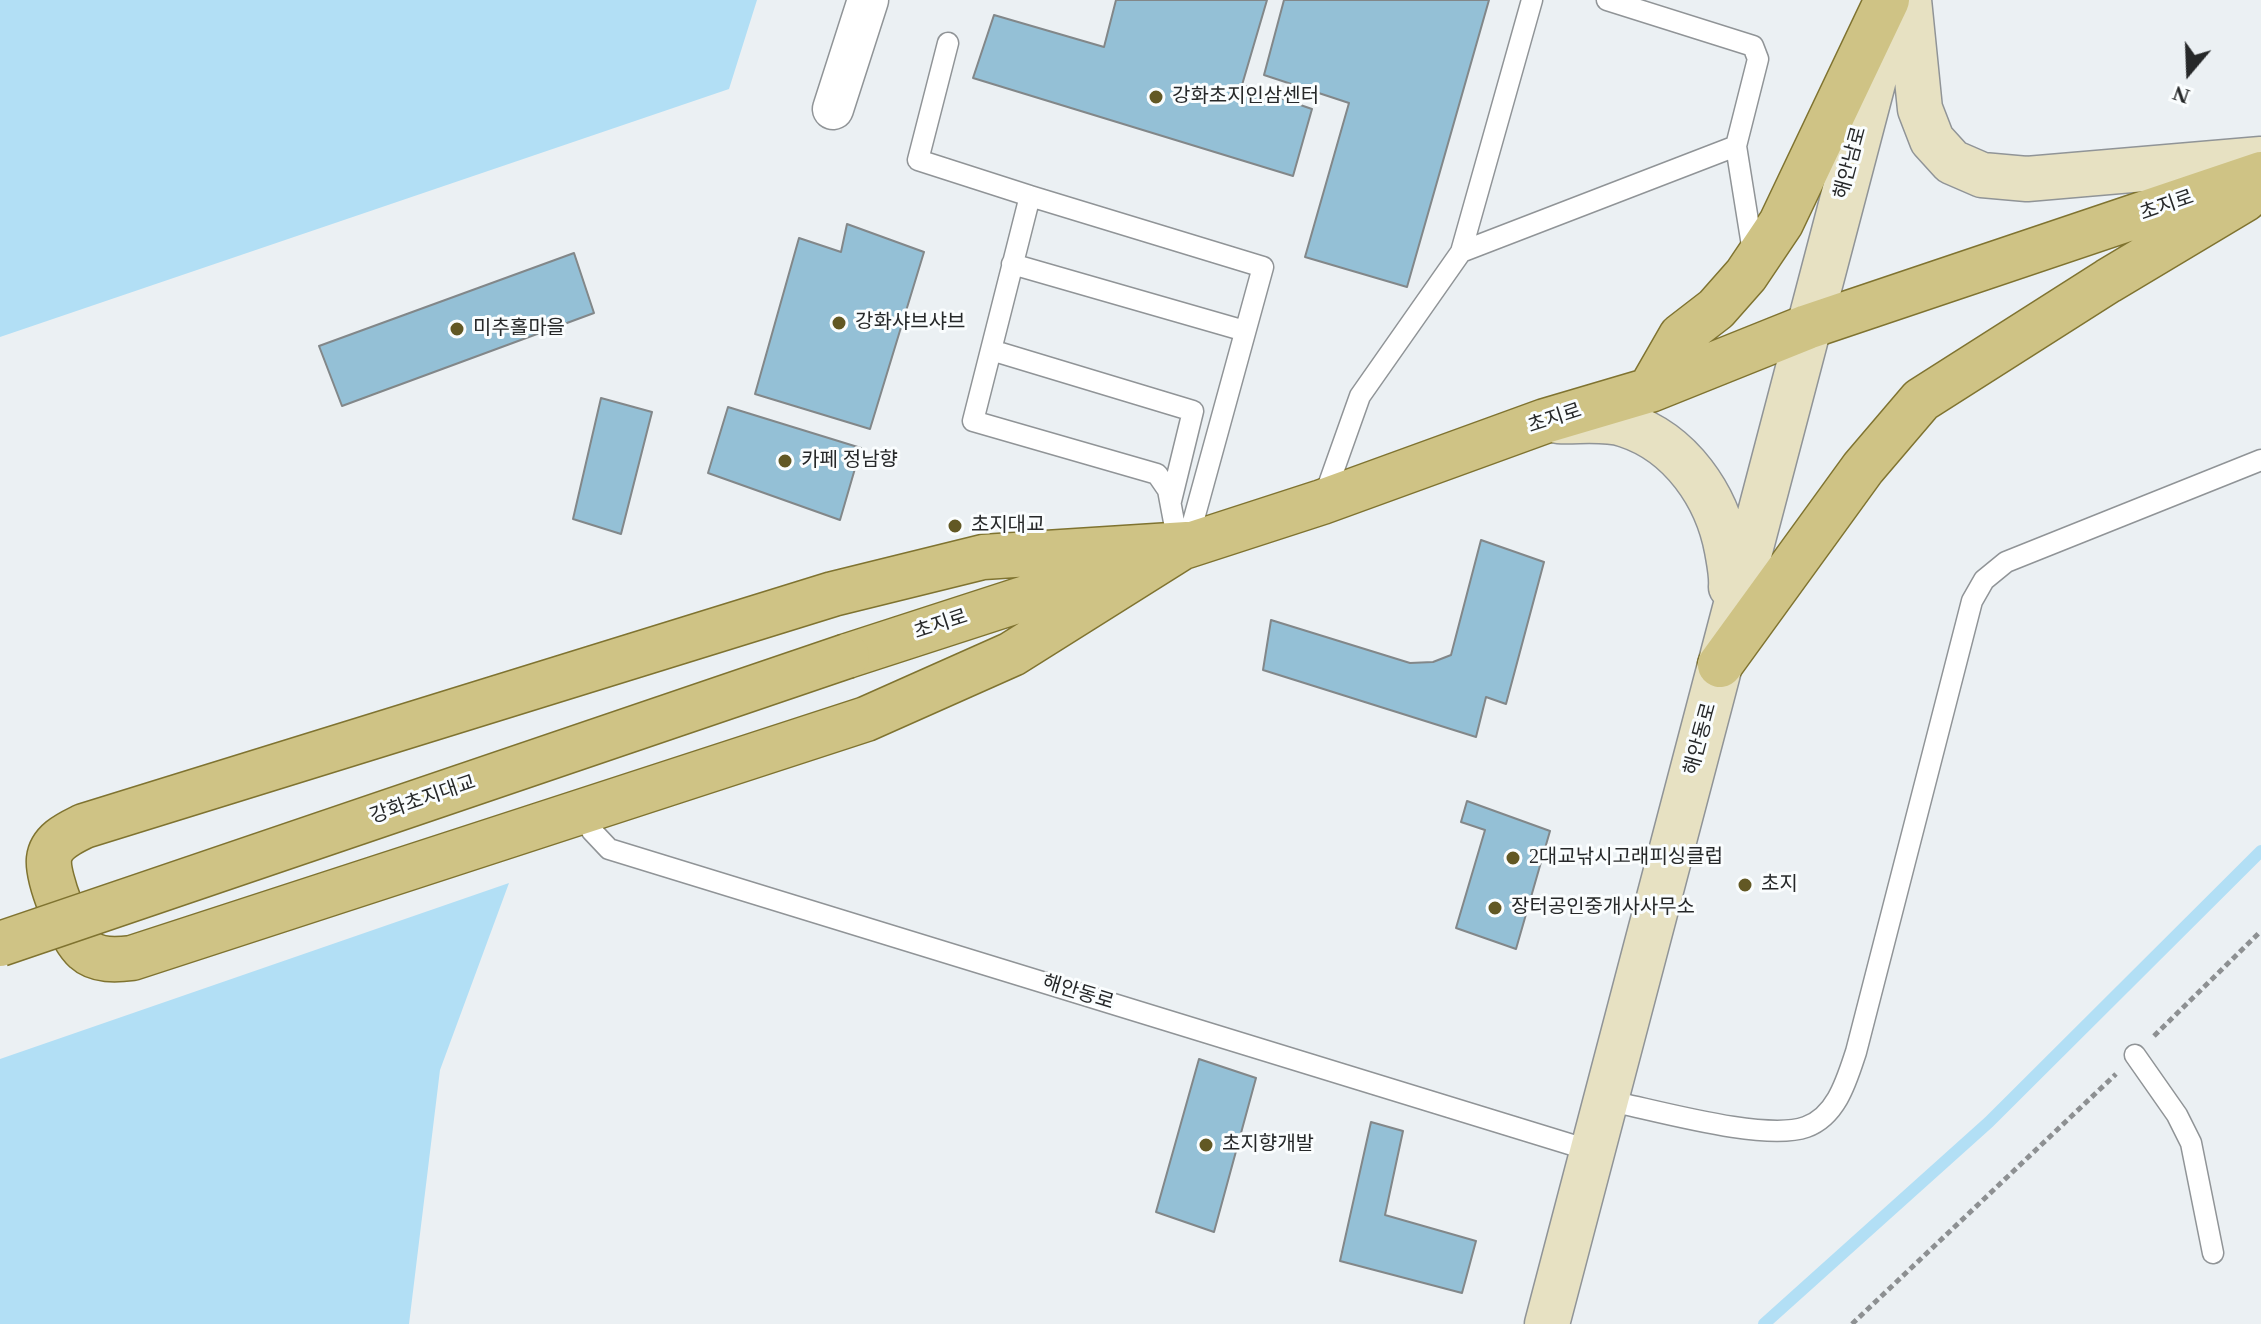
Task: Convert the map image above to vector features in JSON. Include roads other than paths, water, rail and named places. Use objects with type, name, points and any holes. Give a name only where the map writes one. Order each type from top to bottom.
[{"type":"main road","points":[[1650,390],[1681,336],[1716,309],[1781,223],[1887,0]]},
{"type":"main road","name":"해안남로","points":[[1807,327],[1895,0]]},
{"type":"main road","points":[[1909,0],[1920,109],[1932,140],[1952,162],[1982,175],[2027,179],[2261,159]]},
{"type":"main road","name":"초지로","points":[[847,656],[1322,502],[1545,421],[1650,390],[1807,327],[2261,174]]},
{"type":"main road","points":[[1720,665],[1863,468],[1921,400],[2095,289],[2261,189]]},
{"type":"main road","name":"해안동로","points":[[1547,1324],[1807,327]]},
{"type":"main road","points":[[1545,421],[1623,423],[1646,432],[1688,468],[1710,496],[1723,528],[1731,582],[1720,665]]},
{"type":"main road","points":[[1187,544],[1012,654],[866,719],[132,958],[109,960],[86,952],[75,937],[51,880],[49,857],[61,838],[84,826],[833,594],[983,557],[1187,544]]},
{"type":"main road","name":"강화초지대교","points":[[0,944],[847,656]]},
{"type":"street","points":[[833,109],[868,0]]},
{"type":"lane","points":[[1322,502],[1360,396],[1461,252],[1532,0]]},
{"type":"lane","points":[[1607,0],[1753,46],[1758,59],[1736,146],[1754,262]]},
{"type":"lane","points":[[948,43],[918,160],[1263,267],[1187,544]]},
{"type":"lane","points":[[1461,252],[1736,146]]},
{"type":"lane","points":[[1030,196],[973,421],[1157,474],[1168,490],[1174,522],[1187,544]]},
{"type":"lane","points":[[1012,264],[1245,331]]},
{"type":"lane","points":[[991,350],[1193,411],[1171,501]]},
{"type":"lane","points":[[1605,1100],[1748,1129],[1779,1132],[1808,1126],[1826,1112],[1845,1089],[1972,601],[1984,580],[2006,562],[2261,460]]},
{"type":"lane","name":"해안동로","points":[[583,811],[592,831],[609,849],[1592,1151]]},
{"type":"lane","points":[[2135,1055],[2177,1115],[2191,1143],[2213,1253]]},
{"type":"water","points":[[0,0],[757,0],[729,89],[0,337]]},
{"type":"water","points":[[509,883],[440,1070],[409,1324],[0,1324],[0,1059]]},
{"type":"waterway","points":[[1764,1324],[1989,1122],[2261,851]]},
{"type":"place","name":"강화초지인삼센터","points":[[1156,97]]},
{"type":"place","name":"강화샤브샤브","points":[[839,323]]},
{"type":"place","name":"미추홀마을","points":[[457,329]]},
{"type":"place","name":"카페 정남향","points":[[785,461]]},
{"type":"place","name":"초지대교","points":[[955,526]]},
{"type":"place","name":"2대교낚시고래피싱클럽","points":[[1513,858]]},
{"type":"place","name":"초지","points":[[1745,885]]},
{"type":"place","name":"장터공인중개사사무소","points":[[1495,908]]},
{"type":"place","name":"초지향개발","points":[[1206,1145]]}]
